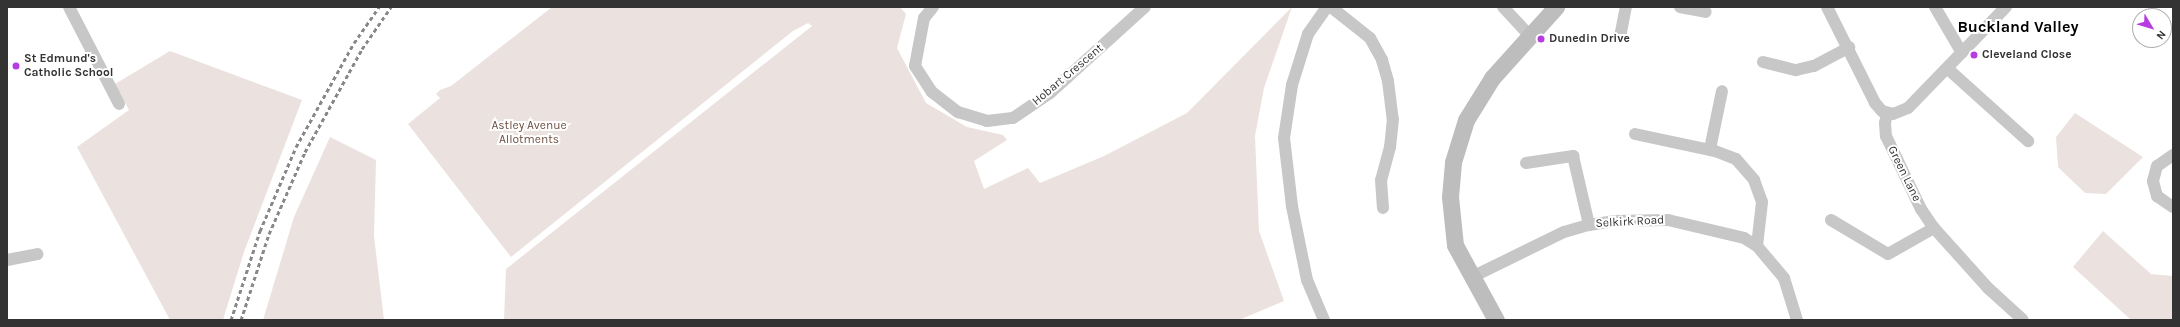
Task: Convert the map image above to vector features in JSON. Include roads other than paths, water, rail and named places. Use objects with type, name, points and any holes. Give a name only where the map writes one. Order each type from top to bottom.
[{"type":"street","points":[[69,7],[119,104]]},
{"type":"street","name":"Hobart Crescent","points":[[933,7],[924,18],[915,66],[932,92],[958,112],[987,121],[1013,118],[1050,93],[1145,7]]},
{"type":"street","points":[[1324,320],[1307,280],[1292,206],[1284,138],[1292,85],[1308,34],[1327,7]]},
{"type":"street","points":[[1331,7],[1370,38],[1382,60],[1388,81],[1393,119],[1390,148],[1381,180],[1383,208]]},
{"type":"street","points":[[1503,7],[1529,35]]},
{"type":"street","points":[[1496,320],[1455,245],[1450,197],[1453,162],[1466,120],[1492,78],[1529,35],[1556,7]]},
{"type":"street","points":[[1620,37],[1626,7]]},
{"type":"street","points":[[1680,7],[1706,12]]},
{"type":"street","points":[[1827,7],[1849,48],[1875,103],[1887,113],[1903,112],[1948,69],[2006,7]]},
{"type":"street","points":[[1935,7],[1962,53]]},
{"type":"street","points":[[1763,62],[1796,70],[1814,66],[1849,48]]},
{"type":"street","points":[[1948,69],[2028,141]]},
{"type":"street","points":[[1710,149],[1722,91]]},
{"type":"street","name":"Green Lane","points":[[1887,113],[1885,123],[1886,136],[1921,209],[1934,228],[1988,288],[2023,320]]},
{"type":"street","points":[[1635,134],[1710,149],[1736,159],[1754,180],[1762,202],[1757,246]]},
{"type":"street","points":[[2173,155],[2157,166],[2153,181],[2157,196],[2173,207]]},
{"type":"street","points":[[1526,163],[1573,156],[1589,224]]},
{"type":"street","name":"Selkirk Road","points":[[1472,277],[1564,232],[1589,224],[1614,221],[1668,220],[1744,238],[1757,246],[1784,278],[1797,320]]},
{"type":"street","points":[[1831,220],[1888,254],[1934,228]]},
{"type":"street","points":[[7,260],[38,254]]},
{"type":"railway","points":[[231,320],[260,231],[296,147],[354,43],[379,7]]},
{"type":"railway","points":[[241,320],[269,234],[305,152],[362,49],[391,7]]},
{"type":"place","name":"Dunedin Drive","points":[[1541,39]]},
{"type":"place","name":"Cleveland Close","points":[[1974,55]]},
{"type":"place","name":"St Edmund's Catholic School","points":[[16,66]]},
{"type":"district","name":"Buckland Valley","points":[[2018,27]]},
{"type":"park label","name":"Astley Avenue Allotments","points":[[529,133]]}]
